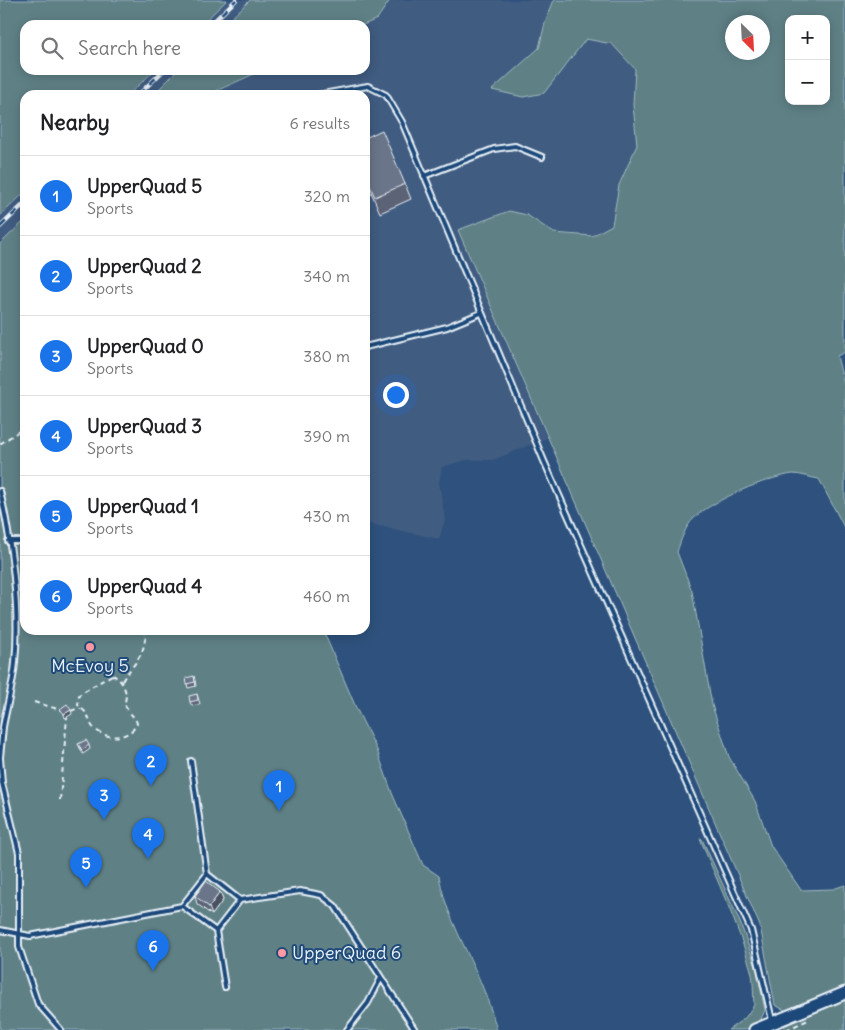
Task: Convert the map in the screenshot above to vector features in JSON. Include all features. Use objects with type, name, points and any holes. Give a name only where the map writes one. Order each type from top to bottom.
[{"type":"street","points":[[755,1030],[845,993]]},
{"type":"lane","points":[[346,90],[368,86],[386,95],[402,122],[548,470],[751,930],[773,1022]]},
{"type":"lane","points":[[424,176],[494,149],[515,146],[542,157]]},
{"type":"lane","points":[[370,346],[447,327],[481,313]]},
{"type":"lane","points":[[0,491],[16,600],[17,638],[14,674],[0,757],[2,783],[19,853],[19,947],[38,1004],[61,1030]]},
{"type":"lane","points":[[8,541],[20,541]]},
{"type":"lane","points":[[191,761],[207,874],[240,900]]},
{"type":"lane","points":[[0,930],[30,936],[182,906],[207,874]]},
{"type":"lane","points":[[216,931],[240,900],[300,891],[321,896],[335,906],[415,1030]]},
{"type":"lane","points":[[182,906],[216,931],[225,987]]},
{"type":"lane","points":[[347,1030],[368,1003],[382,978]]},
{"type":"path","points":[[0,443],[20,430]]},
{"type":"path","points":[[122,682],[143,653],[146,635]]},
{"type":"path","points":[[71,711],[76,709],[88,714],[90,723],[99,732],[116,737],[130,732],[137,724],[127,709],[125,703],[126,694],[122,682],[115,676],[108,676],[79,695],[76,709]]},
{"type":"path","points":[[34,702],[64,711]]},
{"type":"path","points":[[78,705],[81,710]]},
{"type":"path","points":[[60,800],[67,717]]},
{"type":"shaded area","points":[[227,0],[250,0],[229,20],[206,20]]},
{"type":"shaded area","points":[[390,0],[554,0],[545,23],[539,48],[493,90],[523,97],[586,39],[612,44],[635,69],[633,105],[638,145],[619,185],[612,225],[592,236],[554,232],[527,215],[458,230],[547,438],[493,460],[466,460],[442,467],[439,482],[445,520],[439,539],[370,524],[370,90],[218,90],[252,75],[370,75],[370,22],[377,19]]},
{"type":"shaded area","points":[[150,75],[173,75],[158,90],[133,90]]},
{"type":"shaded area","points":[[20,197],[20,225],[0,244],[0,216]]},
{"type":"green space","points":[[0,0],[227,0],[206,20],[20,20],[20,75],[150,75],[133,90],[20,90],[20,197],[0,216]]},
{"type":"green space","points":[[250,0],[390,0],[377,19],[370,22],[370,20],[229,20]]},
{"type":"green space","points":[[554,0],[845,0],[845,352],[837,356],[845,388],[845,529],[819,479],[793,474],[741,490],[703,511],[688,525],[677,552],[692,591],[712,705],[729,757],[755,801],[771,846],[801,890],[833,889],[845,885],[845,991],[792,1014],[775,1005],[760,926],[458,230],[509,211],[527,215],[554,233],[592,236],[612,225],[619,185],[637,145],[633,105],[635,69],[612,44],[586,39],[544,93],[523,97],[492,90],[539,48],[545,23]]},
{"type":"green space","points":[[173,75],[252,75],[218,90],[158,90]]},
{"type":"green space","points":[[20,225],[20,635],[325,635],[357,710],[377,750],[392,793],[423,865],[439,876],[449,911],[477,973],[497,1030],[0,1030],[0,244]]},
{"type":"green space","points":[[700,838],[740,922],[756,967],[765,1010],[759,1024],[745,1030],[728,1030],[745,1018],[754,1005],[751,971],[733,918]]},
{"type":"green space","points":[[845,1000],[845,1030],[784,1030],[784,1026]]},
{"type":"building","points":[[382,130],[405,184],[375,197],[370,186],[370,136]]},
{"type":"building","points":[[194,676],[195,682],[187,684],[186,678]]},
{"type":"building","points":[[197,694],[198,700],[190,702],[189,696]]},
{"type":"building","points":[[67,704],[71,710],[64,714],[60,709]]},
{"type":"building","points":[[86,740],[89,745],[82,750],[78,744]]},
{"type":"building","points":[[206,881],[220,892],[209,907],[195,896]]},
{"type":"railway","points":[[215,20],[236,0]]},
{"type":"railway","points":[[143,90],[159,75]]},
{"type":"railway","points":[[0,227],[20,208]]},
{"type":"place","name":"McEvoy 5","points":[[90,647]]},
{"type":"place","name":"UpperQuad 2","points":[[151,786]]},
{"type":"place","name":"UpperQuad 5","points":[[279,811]]},
{"type":"place","name":"UpperQuad 0","points":[[104,820]]},
{"type":"place","name":"UpperQuad 3","points":[[148,859]]},
{"type":"place","name":"UpperQuad 1","points":[[86,888]]},
{"type":"place","name":"UpperQuad 6","points":[[282,953]]},
{"type":"place","name":"UpperQuad 4","points":[[153,971]]}]
